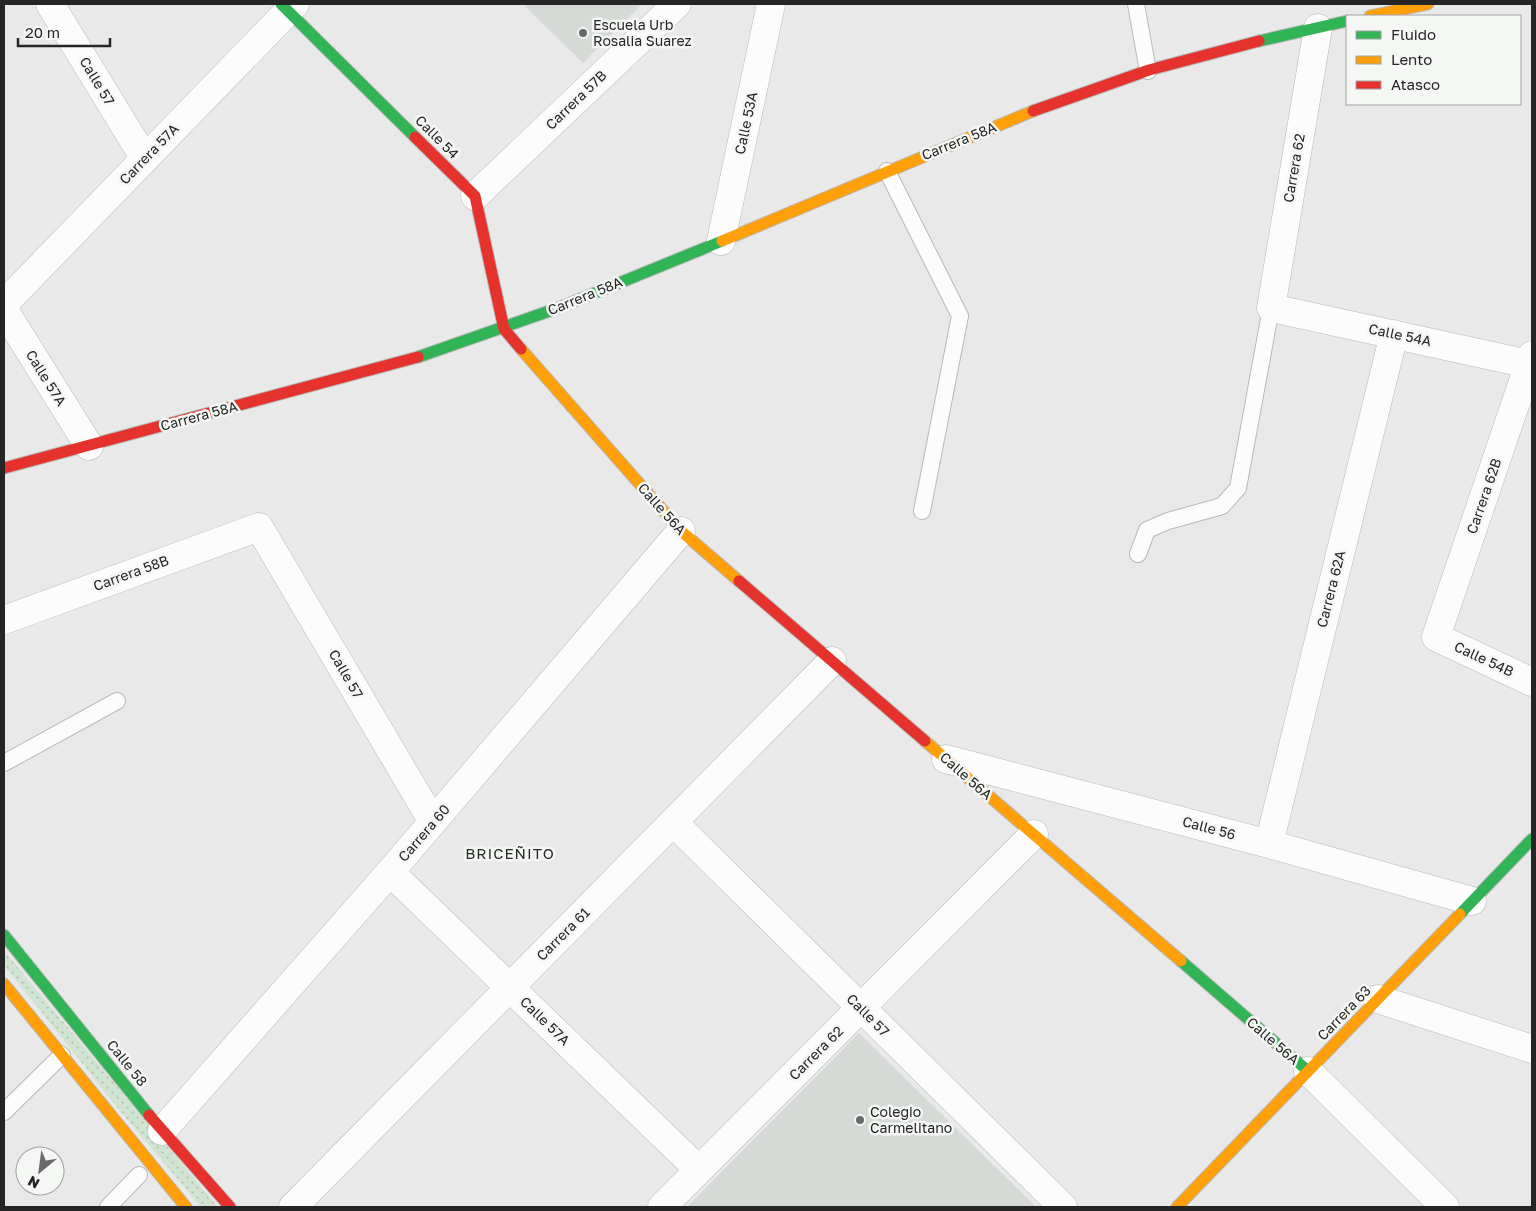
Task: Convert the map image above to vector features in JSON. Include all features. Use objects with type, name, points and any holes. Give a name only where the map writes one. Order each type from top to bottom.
[{"type":"street","name":"Calle 57","points":[[50,4],[145,159]]},
{"type":"street","name":"Carrera 57B","points":[[475,196],[677,4]]},
{"type":"street","name":"Calle 53A","points":[[721,241],[771,4]]},
{"type":"street","points":[[1375,15],[1428,4]]},
{"type":"street","name":"Carrera 57A","points":[[4,304],[145,159],[288,6]]},
{"type":"street","name":"Calle 54","points":[[288,6],[475,196]]},
{"type":"street","name":"Carrera 58A","points":[[4,468],[396,364],[504,329],[1008,121],[1148,70],[1228,48],[1346,21]]},
{"type":"street","name":"Carrera 62","points":[[1270,308],[1318,28]]},
{"type":"street","points":[[475,196],[504,329]]},
{"type":"street","name":"Calle 54A","points":[[1270,308],[1531,360]]},
{"type":"street","name":"Calle 57A","points":[[4,310],[89,446]]},
{"type":"street","name":"Calle 56A","points":[[504,329],[681,531],[1308,1071],[1446,1207]]},
{"type":"street","name":"Carrera 62A","points":[[1269,844],[1394,334]]},
{"type":"street","name":"Carrera 62B","points":[[1436,637],[1531,360]]},
{"type":"street","name":"Calle 57","points":[[259,527],[433,822]]},
{"type":"street","name":"Carrera 58B","points":[[4,620],[259,527]]},
{"type":"street","name":"Carrera 60","points":[[162,1131],[390,872],[681,531]]},
{"type":"street","name":"Calle 54B","points":[[1436,637],[1532,682]]},
{"type":"street","name":"Carrera 61","points":[[293,1207],[832,661]]},
{"type":"street","name":"Calle 56","points":[[946,759],[1269,844],[1472,901]]},
{"type":"street","name":"Calle 57","points":[[673,822],[1063,1207]]},
{"type":"street","name":"Carrera 62","points":[[662,1207],[1034,834]]},
{"type":"street","name":"Carrera 63","points":[[1177,1207],[1532,839]]},
{"type":"street","name":"Calle 57A","points":[[390,872],[699,1170]]},
{"type":"street","name":"Calle 58","points":[[4,935],[162,1131],[230,1207]]},
{"type":"street","points":[[4,984],[186,1207]]},
{"type":"street","points":[[1378,1000],[1532,1048]]},
{"type":"lane","points":[[1136,4],[1148,70]]},
{"type":"lane","points":[[887,171],[960,316],[922,511]]},
{"type":"lane","points":[[1138,554],[1147,530],[1168,521],[1222,506],[1238,488],[1270,308]]},
{"type":"lane","points":[[4,763],[117,701]]},
{"type":"lane","points":[[4,1112],[62,1055]]},
{"type":"lane","points":[[108,1207],[139,1175]]},
{"type":"shaded area","name":"Escuela Urb Rosalia Suarez","points":[[523,4],[642,4],[583,63]]},
{"type":"shaded area","name":"Colegio Carmelitano","points":[[859,1033],[1036,1207],[687,1207]]},
{"type":"green space","points":[[4,951],[218,1207],[201,1207],[116,1106],[4,965]]},
{"type":"traffic: fast","points":[[281,4],[415,137]]},
{"type":"traffic: fast","points":[[1259,41],[1346,21]]},
{"type":"traffic: fast","points":[[418,357],[558,308],[722,241]]},
{"type":"traffic: fast","points":[[1460,914],[1532,839]]},
{"type":"traffic: fast","points":[[4,935],[149,1115]]},
{"type":"traffic: fast","points":[[1181,961],[1308,1071]]},
{"type":"traffic: slow","points":[[1375,15],[1428,4]]},
{"type":"traffic: slow","points":[[722,241],[1033,111]]},
{"type":"traffic: slow","points":[[521,349],[681,531],[739,581]]},
{"type":"traffic: slow","points":[[925,741],[1181,961]]},
{"type":"traffic: slow","points":[[1177,1207],[1460,914]]},
{"type":"traffic: slow","points":[[4,984],[186,1207]]},
{"type":"traffic: jam","points":[[1033,111],[1149,70],[1259,41]]},
{"type":"traffic: jam","points":[[415,137],[475,196],[504,329],[521,349]]},
{"type":"traffic: jam","points":[[4,468],[418,357]]},
{"type":"traffic: jam","points":[[739,581],[925,741]]},
{"type":"traffic: jam","points":[[149,1115],[230,1207]]},
{"type":"place","name":"Escuela Urb Rosalia Suarez","points":[[583,33]]},
{"type":"place","name":"Colegio Carmelitano","points":[[860,1120]]},
{"type":"district","name":"BRICEÑITO","points":[[510,854]]}]
